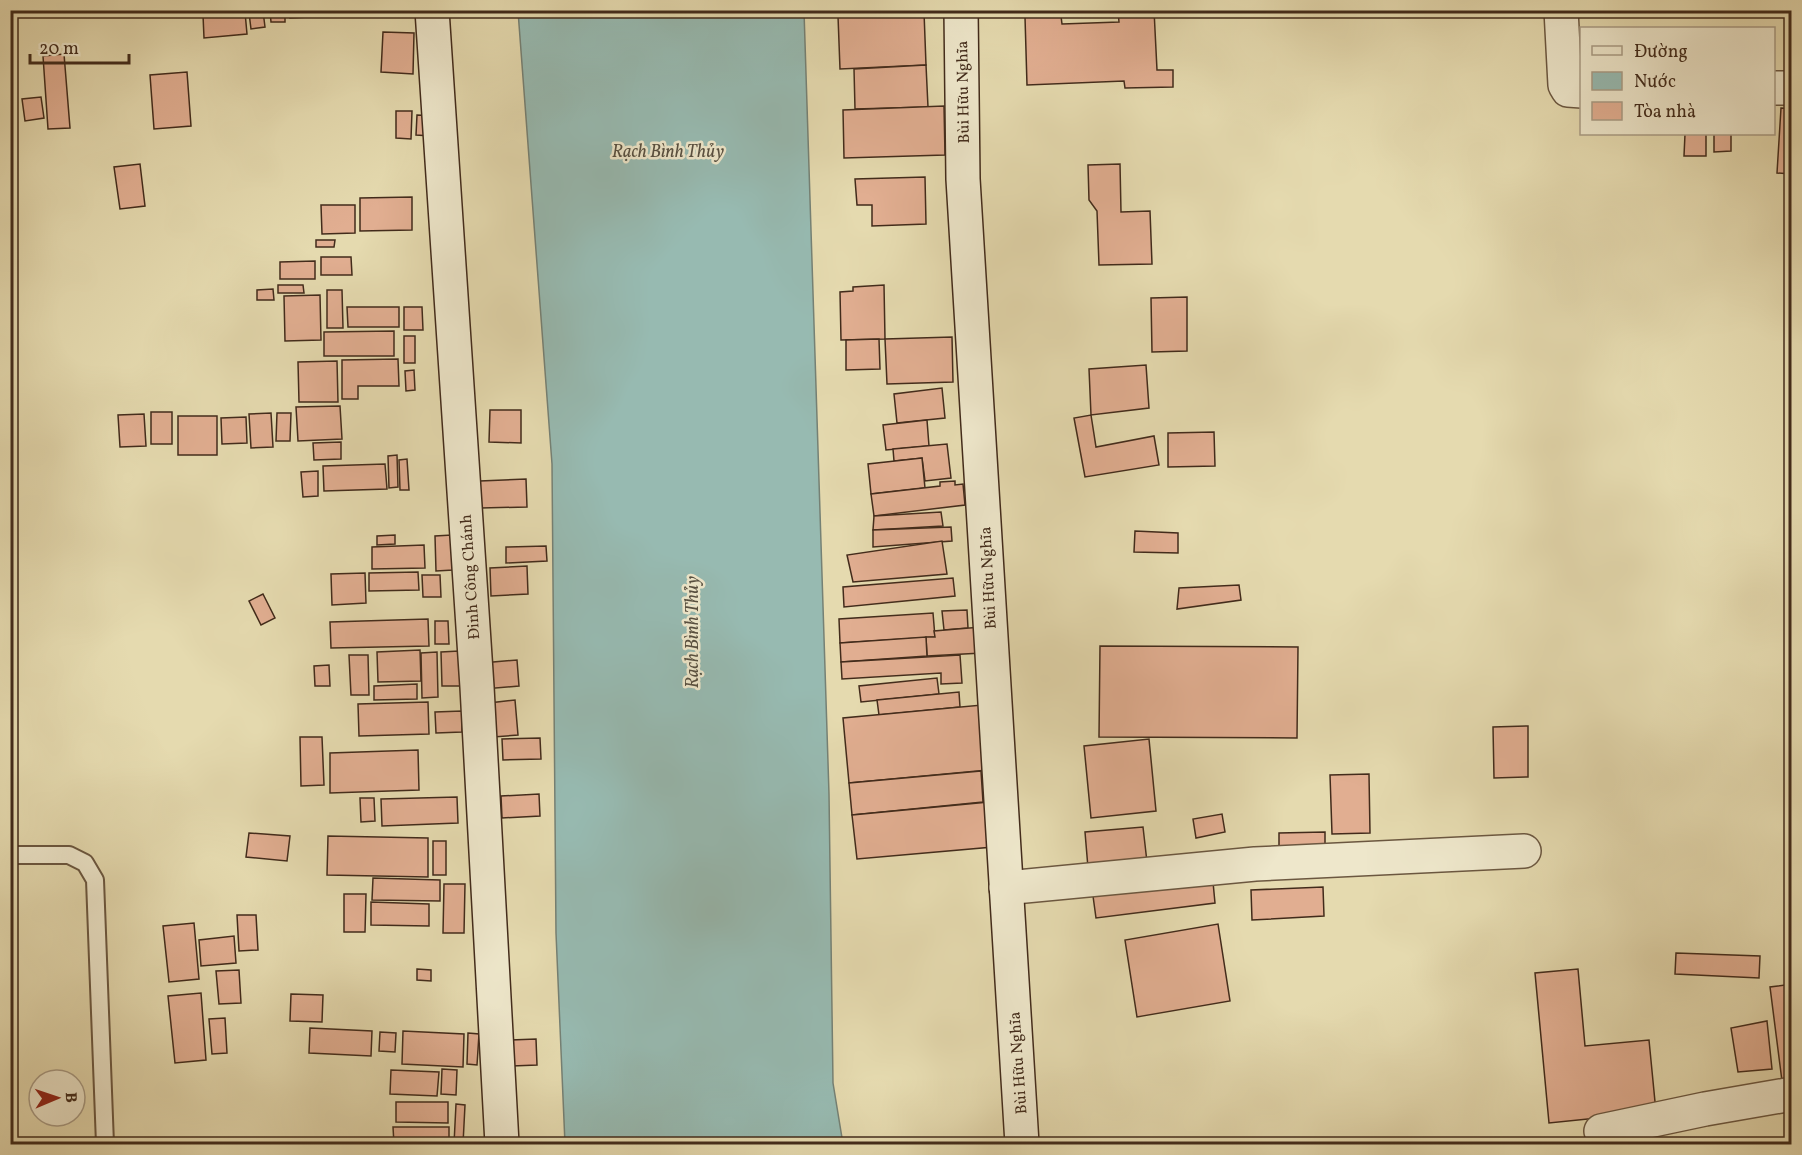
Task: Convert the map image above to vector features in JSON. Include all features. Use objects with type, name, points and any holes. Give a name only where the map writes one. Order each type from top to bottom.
[{"type":"street","name":"Đinh Công Chánh","points":[[432,10],[477,699],[502,1144]]},
{"type":"street","name":"Bùi Hữu Nghĩa","points":[[961,10],[963,179],[1022,1144]]},
{"type":"street","points":[[1561,10],[1565,86],[1568,90],[1580,92]]},
{"type":"street","points":[[1775,88],[1791,88]]},
{"type":"street","points":[[1006,888],[1255,864],[1524,851]]},
{"type":"street","points":[[1601,1131],[1791,1094]]},
{"type":"lane","points":[[10,855],[69,855],[84,863],[95,879],[105,1144]]},
{"type":"water","name":"Rạch Bình Thủy","points":[[518,11],[804,11],[829,794],[833,1083],[843,1144],[565,1144],[556,933],[552,464]]},
{"type":"building","points":[[289,10],[308,10],[309,17],[290,18]]},
{"type":"building","points":[[1154,10],[1157,70],[1173,70],[1173,87],[1125,88],[1124,81],[1027,85],[1025,17],[1061,16],[1062,24],[1119,22],[1118,12]]},
{"type":"building","points":[[263,11],[265,27],[251,29],[249,13]]},
{"type":"building","points":[[270,11],[285,11],[285,22],[271,22]]},
{"type":"building","points":[[245,12],[247,34],[204,38],[203,15]]},
{"type":"building","points":[[924,12],[926,65],[840,69],[838,16]]},
{"type":"building","points":[[383,32],[414,33],[413,74],[381,72]]},
{"type":"building","points":[[64,54],[70,128],[48,129],[43,56]]},
{"type":"building","points":[[926,65],[928,107],[855,109],[854,69]]},
{"type":"building","points":[[187,72],[191,126],[154,129],[150,75]]},
{"type":"building","points":[[41,97],[44,118],[25,121],[22,99]]},
{"type":"building","points":[[944,106],[945,155],[844,158],[843,110]]},
{"type":"building","points":[[1781,108],[1792,109],[1792,174],[1777,173]]},
{"type":"building","points":[[396,111],[412,111],[411,139],[396,138]]},
{"type":"building","points":[[417,115],[433,116],[431,136],[416,135]]},
{"type":"building","points":[[1685,135],[1706,135],[1706,156],[1684,156]]},
{"type":"building","points":[[1714,135],[1731,135],[1731,151],[1714,152]]},
{"type":"building","points":[[140,164],[145,206],[120,209],[114,167]]},
{"type":"building","points":[[1120,164],[1121,212],[1150,211],[1152,264],[1099,265],[1097,211],[1089,200],[1088,165]]},
{"type":"building","points":[[925,177],[926,224],[872,226],[872,205],[857,205],[855,179]]},
{"type":"building","points":[[412,197],[412,230],[360,231],[360,198]]},
{"type":"building","points":[[321,205],[355,205],[355,233],[322,234]]},
{"type":"building","points":[[316,240],[335,240],[334,247],[316,247]]},
{"type":"building","points":[[321,257],[351,257],[352,275],[321,275]]},
{"type":"building","points":[[315,261],[315,279],[280,279],[280,262]]},
{"type":"building","points":[[278,285],[303,285],[304,293],[278,293]]},
{"type":"building","points":[[884,285],[885,339],[841,340],[840,292],[853,291],[853,287]]},
{"type":"building","points":[[273,289],[274,300],[257,300],[257,290]]},
{"type":"building","points":[[327,290],[342,290],[343,328],[327,328]]},
{"type":"building","points":[[320,295],[321,340],[285,341],[284,296]]},
{"type":"building","points":[[1187,297],[1187,351],[1152,352],[1151,298]]},
{"type":"building","points":[[347,307],[399,307],[399,327],[348,327]]},
{"type":"building","points":[[404,307],[422,307],[423,330],[404,330]]},
{"type":"building","points":[[394,331],[394,356],[324,356],[324,332]]},
{"type":"building","points":[[404,336],[415,336],[415,363],[404,363]]},
{"type":"building","points":[[952,337],[953,382],[887,384],[885,339]]},
{"type":"building","points":[[879,339],[880,369],[846,370],[846,340]]},
{"type":"building","points":[[398,359],[399,386],[358,386],[358,399],[342,399],[342,360]]},
{"type":"building","points":[[337,361],[338,402],[299,402],[298,362]]},
{"type":"building","points":[[1146,365],[1149,408],[1091,415],[1089,369]]},
{"type":"building","points":[[414,370],[415,390],[406,391],[405,371]]},
{"type":"building","points":[[942,388],[945,418],[897,423],[894,394]]},
{"type":"building","points":[[340,406],[342,439],[298,441],[296,407]]},
{"type":"building","points":[[490,410],[521,410],[521,443],[489,442]]},
{"type":"building","points":[[151,412],[172,412],[172,444],[151,444]]},
{"type":"building","points":[[271,413],[273,447],[251,448],[249,414]]},
{"type":"building","points":[[277,413],[291,413],[290,441],[276,441]]},
{"type":"building","points":[[144,414],[146,446],[120,447],[118,415]]},
{"type":"building","points":[[1091,415],[1096,447],[1154,436],[1159,465],[1085,477],[1074,418]]},
{"type":"building","points":[[178,416],[217,416],[217,455],[178,455]]},
{"type":"building","points":[[246,417],[247,443],[222,444],[221,418]]},
{"type":"building","points":[[927,420],[929,446],[886,450],[883,425]]},
{"type":"building","points":[[1214,432],[1215,466],[1168,467],[1168,433]]},
{"type":"building","points":[[341,442],[341,459],[314,460],[313,443]]},
{"type":"building","points":[[947,444],[951,478],[925,481],[922,458],[894,461],[893,449]]},
{"type":"building","points":[[397,455],[398,487],[389,488],[388,456]]},
{"type":"building","points":[[922,458],[925,488],[871,494],[868,464]]},
{"type":"building","points":[[407,459],[409,490],[400,490],[399,460]]},
{"type":"building","points":[[385,464],[387,489],[324,491],[323,466]]},
{"type":"building","points":[[318,471],[318,496],[303,497],[301,472]]},
{"type":"building","points":[[526,479],[527,507],[481,508],[480,481]]},
{"type":"building","points":[[955,481],[955,485],[963,484],[965,505],[874,516],[871,494],[940,486],[940,482]]},
{"type":"building","points":[[941,512],[943,526],[873,530],[874,516]]},
{"type":"building","points":[[951,527],[952,541],[873,547],[873,530]]},
{"type":"building","points":[[1135,531],[1178,533],[1178,553],[1134,552]]},
{"type":"building","points":[[395,535],[395,544],[377,545],[377,536]]},
{"type":"building","points":[[452,535],[453,570],[436,571],[435,536]]},
{"type":"building","points":[[942,541],[947,574],[853,582],[847,555]]},
{"type":"building","points":[[424,545],[425,568],[372,569],[372,547]]},
{"type":"building","points":[[546,546],[547,561],[506,563],[506,547]]},
{"type":"building","points":[[527,566],[528,594],[491,596],[490,568]]},
{"type":"building","points":[[418,572],[419,590],[369,591],[369,573]]},
{"type":"building","points":[[365,573],[366,603],[332,605],[331,574]]},
{"type":"building","points":[[422,575],[440,575],[441,597],[423,597]]},
{"type":"building","points":[[953,578],[955,596],[844,607],[843,587]]},
{"type":"building","points":[[1239,585],[1241,600],[1177,609],[1179,588]]},
{"type":"building","points":[[263,594],[275,618],[261,625],[249,601]]},
{"type":"building","points":[[967,610],[968,628],[944,630],[942,611]]},
{"type":"building","points":[[933,613],[935,637],[840,643],[839,619]]},
{"type":"building","points":[[428,619],[429,646],[331,648],[330,622]]},
{"type":"building","points":[[435,621],[448,621],[449,644],[435,644]]},
{"type":"building","points":[[981,627],[982,653],[927,656],[926,637],[935,637],[934,631]]},
{"type":"building","points":[[926,637],[927,656],[841,662],[840,643]]},
{"type":"building","points":[[1100,646],[1298,647],[1297,738],[1099,737]]},
{"type":"building","points":[[420,650],[421,681],[378,682],[377,652]]},
{"type":"building","points":[[459,651],[460,686],[442,686],[441,652]]},
{"type":"building","points":[[437,652],[438,697],[422,698],[421,653]]},
{"type":"building","points":[[349,655],[368,655],[369,695],[351,695]]},
{"type":"building","points":[[960,655],[962,683],[941,684],[941,673],[842,679],[841,662]]},
{"type":"building","points":[[517,660],[519,686],[484,689],[482,663]]},
{"type":"building","points":[[329,665],[330,686],[315,686],[314,666]]},
{"type":"building","points":[[937,678],[939,694],[861,702],[859,686]]},
{"type":"building","points":[[417,684],[417,699],[374,700],[374,686]]},
{"type":"building","points":[[959,692],[960,707],[879,715],[877,700]]},
{"type":"building","points":[[515,700],[518,735],[493,737],[489,703]]},
{"type":"building","points":[[428,702],[429,734],[359,736],[358,704]]},
{"type":"building","points":[[982,705],[988,770],[849,783],[843,718]]},
{"type":"building","points":[[462,711],[462,732],[436,733],[435,712]]},
{"type":"building","points":[[1528,726],[1528,777],[1494,778],[1493,727]]},
{"type":"building","points":[[300,737],[322,737],[324,785],[301,786]]},
{"type":"building","points":[[540,738],[541,759],[503,760],[502,739]]},
{"type":"building","points":[[1149,739],[1156,811],[1091,818],[1084,746]]},
{"type":"building","points":[[418,750],[419,790],[330,793],[330,753]]},
{"type":"building","points":[[981,771],[983,802],[852,815],[849,783]]},
{"type":"building","points":[[1369,774],[1370,833],[1332,834],[1330,775]]},
{"type":"building","points":[[539,794],[540,816],[502,818],[501,796]]},
{"type":"building","points":[[457,797],[458,823],[382,826],[381,799]]},
{"type":"building","points":[[360,798],[374,798],[375,821],[361,822]]},
{"type":"building","points":[[989,802],[993,847],[857,859],[852,815]]},
{"type":"building","points":[[1222,814],[1225,832],[1196,838],[1193,819]]},
{"type":"building","points":[[1143,827],[1147,862],[1088,868],[1085,832]]},
{"type":"building","points":[[1325,832],[1325,854],[1279,855],[1279,833]]},
{"type":"building","points":[[249,833],[290,836],[287,861],[246,857]]},
{"type":"building","points":[[328,836],[428,838],[428,877],[327,875]]},
{"type":"building","points":[[433,841],[446,841],[446,875],[433,875]]},
{"type":"building","points":[[373,878],[440,880],[440,901],[372,900]]},
{"type":"building","points":[[1213,882],[1215,903],[1096,918],[1093,896]]},
{"type":"building","points":[[444,884],[465,884],[464,933],[443,933]]},
{"type":"building","points":[[1323,887],[1324,916],[1252,920],[1251,890]]},
{"type":"building","points":[[344,894],[366,894],[365,932],[344,932]]},
{"type":"building","points":[[371,902],[429,904],[429,926],[371,925]]},
{"type":"building","points":[[237,915],[256,915],[258,950],[239,951]]},
{"type":"building","points":[[194,923],[199,979],[169,982],[163,926]]},
{"type":"building","points":[[1218,924],[1230,1001],[1137,1017],[1125,940]]},
{"type":"building","points":[[234,936],[236,963],[201,966],[199,940]]},
{"type":"building","points":[[1676,953],[1760,956],[1759,978],[1675,974]]},
{"type":"building","points":[[417,969],[431,970],[431,981],[417,980]]},
{"type":"building","points":[[1578,969],[1585,1046],[1649,1040],[1656,1112],[1549,1123],[1535,973]]},
{"type":"building","points":[[239,970],[241,1003],[219,1004],[216,971]]},
{"type":"building","points":[[1792,984],[1792,1080],[1782,1081],[1770,987]]},
{"type":"building","points":[[201,993],[206,1060],[175,1063],[168,996]]},
{"type":"building","points":[[291,994],[323,995],[322,1022],[290,1021]]},
{"type":"building","points":[[225,1018],[227,1053],[212,1054],[209,1019]]},
{"type":"building","points":[[1767,1021],[1772,1069],[1738,1072],[1731,1028]]},
{"type":"building","points":[[310,1028],[372,1031],[371,1056],[309,1053]]},
{"type":"building","points":[[403,1031],[464,1034],[463,1067],[402,1064]]},
{"type":"building","points":[[380,1032],[396,1033],[395,1052],[379,1051]]},
{"type":"building","points":[[468,1033],[479,1034],[477,1065],[467,1064]]},
{"type":"building","points":[[536,1039],[537,1065],[512,1066],[511,1040]]},
{"type":"building","points":[[442,1069],[457,1070],[456,1095],[441,1094]]},
{"type":"building","points":[[391,1070],[439,1072],[437,1096],[390,1094]]},
{"type":"building","points":[[396,1102],[448,1102],[448,1123],[396,1122]]},
{"type":"building","points":[[456,1104],[465,1105],[463,1144],[454,1144]]},
{"type":"building","points":[[393,1127],[449,1127],[449,1144],[394,1144]]}]
